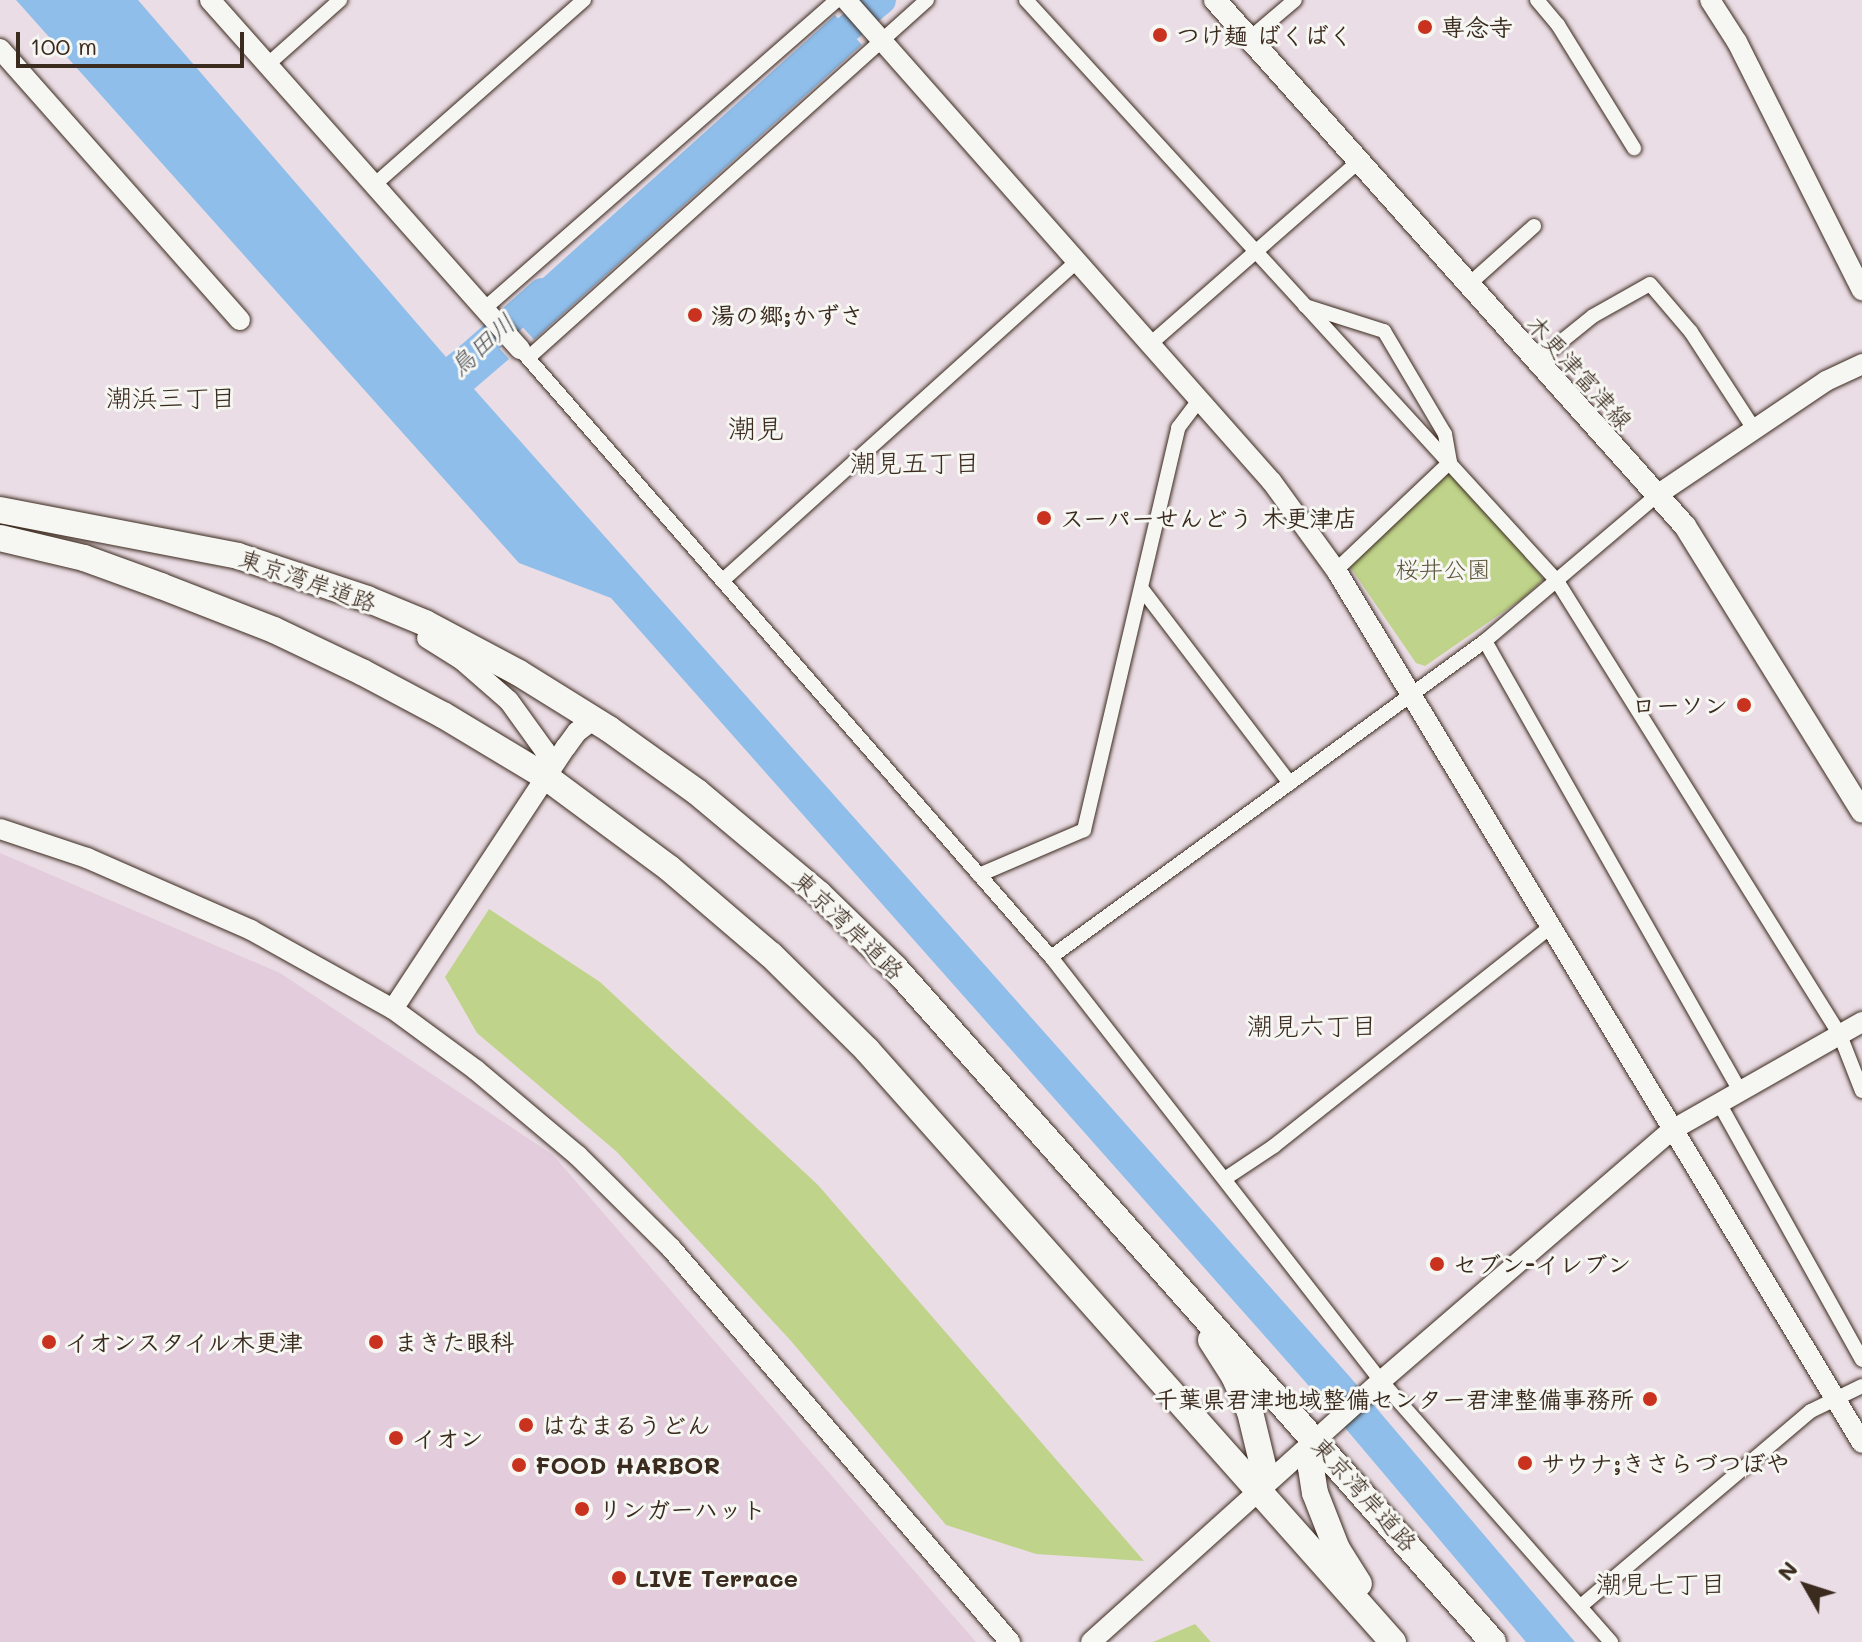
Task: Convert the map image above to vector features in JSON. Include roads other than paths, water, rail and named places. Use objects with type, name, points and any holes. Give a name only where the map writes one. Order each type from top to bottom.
[{"type":"highway","name":"東京湾岸道路","points":[[0,510],[208,548],[342,590],[469,645],[594,719],[751,834],[850,923],[947,1024],[1493,1642]]},
{"type":"highway","points":[[0,538],[104,565],[274,630],[402,692],[546,777],[697,891],[837,1019],[1393,1642]]},
{"type":"highway","points":[[1128,1228],[1218,1350],[1240,1387],[1264,1470],[1258,1490]]},
{"type":"highway","points":[[1316,1439],[1311,1453],[1312,1479],[1337,1549],[1400,1642]]},
{"type":"main road","name":"木更津富津線","points":[[1215,0],[1467,286],[1685,526],[1862,812]]},
{"type":"street","points":[[210,0],[723,580],[1051,957],[1381,1381],[1582,1605],[1611,1642]]},
{"type":"street","points":[[267,65],[340,0]]},
{"type":"street","points":[[374,185],[584,0]]},
{"type":"street","points":[[488,313],[837,0]]},
{"type":"street","points":[[846,0],[1272,482],[1336,570],[1862,1443]]},
{"type":"street","points":[[524,354],[927,0]]},
{"type":"street","points":[[1026,0],[1557,581],[1840,1035],[1862,1091]]},
{"type":"street","points":[[1249,39],[1295,0]]},
{"type":"street","points":[[1710,0],[1737,42],[1862,290]]},
{"type":"street","points":[[1540,1],[1634,148]]},
{"type":"street","points":[[0,49],[240,320]]},
{"type":"street","points":[[1149,345],[1358,162]]},
{"type":"street","points":[[1467,286],[1534,226]]},
{"type":"street","points":[[723,580],[1076,262]]},
{"type":"street","points":[[1536,362],[1593,316],[1650,284],[1691,332],[1754,429]]},
{"type":"street","points":[[1301,304],[1384,331],[1445,434],[1450,462]]},
{"type":"street","points":[[1051,957],[1485,641],[1657,495],[1826,381],[1862,364]]},
{"type":"street","points":[[979,875],[1084,830],[1178,428],[1198,401]]},
{"type":"street","points":[[1336,570],[1450,462]]},
{"type":"street","points":[[1142,589],[1290,783]]},
{"type":"street","points":[[342,590],[438,643],[488,680],[519,712],[540,744],[548,759],[546,777]]},
{"type":"street","points":[[1485,641],[1740,1091]]},
{"type":"street","points":[[393,1009],[577,732],[594,719]]},
{"type":"street","points":[[0,829],[98,863],[251,930],[393,1009],[555,1135],[671,1248],[1010,1642]]},
{"type":"street","points":[[1226,1178],[1274,1146],[1552,926]]},
{"type":"street","points":[[1091,1642],[1381,1381],[1672,1130],[1862,1022]]},
{"type":"street","points":[[1719,1103],[1862,1360]]},
{"type":"street","points":[[1582,1605],[1811,1411],[1862,1386]]},
{"type":"water","points":[[16,0],[138,0],[446,357],[482,329],[509,359],[474,389],[1350,1377],[1575,1642],[1526,1642],[1324,1403],[611,598],[519,563]]},
{"type":"water","points":[[835,15],[862,45],[534,340],[507,310]]},
{"type":"waterway","name":"鳥田川","points":[[818,53],[882,0]]},
{"type":"waterway","name":"鳥田川","points":[[462,363],[542,292]]},
{"type":"place","name":"専念寺","points":[[1425,27]]},
{"type":"place","name":"つけ麺 ばくばく","points":[[1160,35]]},
{"type":"place","name":"湯の郷;かずさ","points":[[695,315]]},
{"type":"place","name":"スーパーせんどう 木更津店","points":[[1044,518]]},
{"type":"place","name":"ローソン","points":[[1744,705]]},
{"type":"place","name":"セブン-イレブン","points":[[1437,1264]]},
{"type":"place","name":"イオンスタイル木更津","points":[[49,1342]]},
{"type":"place","name":"まきた眼科","points":[[376,1342]]},
{"type":"place","name":"千葉県君津地域整備センター君津整備事務所","points":[[1650,1399]]},
{"type":"place","name":"はなまるうどん","points":[[526,1425]]},
{"type":"place","name":"イオン","points":[[396,1438]]},
{"type":"place","name":"サウナ;きさらづつぼや","points":[[1525,1463]]},
{"type":"place","name":"FOOD HARBOR","points":[[519,1465]]},
{"type":"place","name":"リンガーハット","points":[[582,1509]]},
{"type":"place","name":"LIVE Terrace","points":[[619,1578]]},
{"type":"district","name":"潮浜三丁目","points":[[171,398]]},
{"type":"district","name":"潮見","points":[[756,427]]},
{"type":"district","name":"潮見五丁目","points":[[915,463]]},
{"type":"district","name":"潮見六丁目","points":[[1312,1026]]},
{"type":"district","name":"潮見七丁目","points":[[1661,1584]]},
{"type":"park label","name":"桜井公園","points":[[1443,569]]}]
